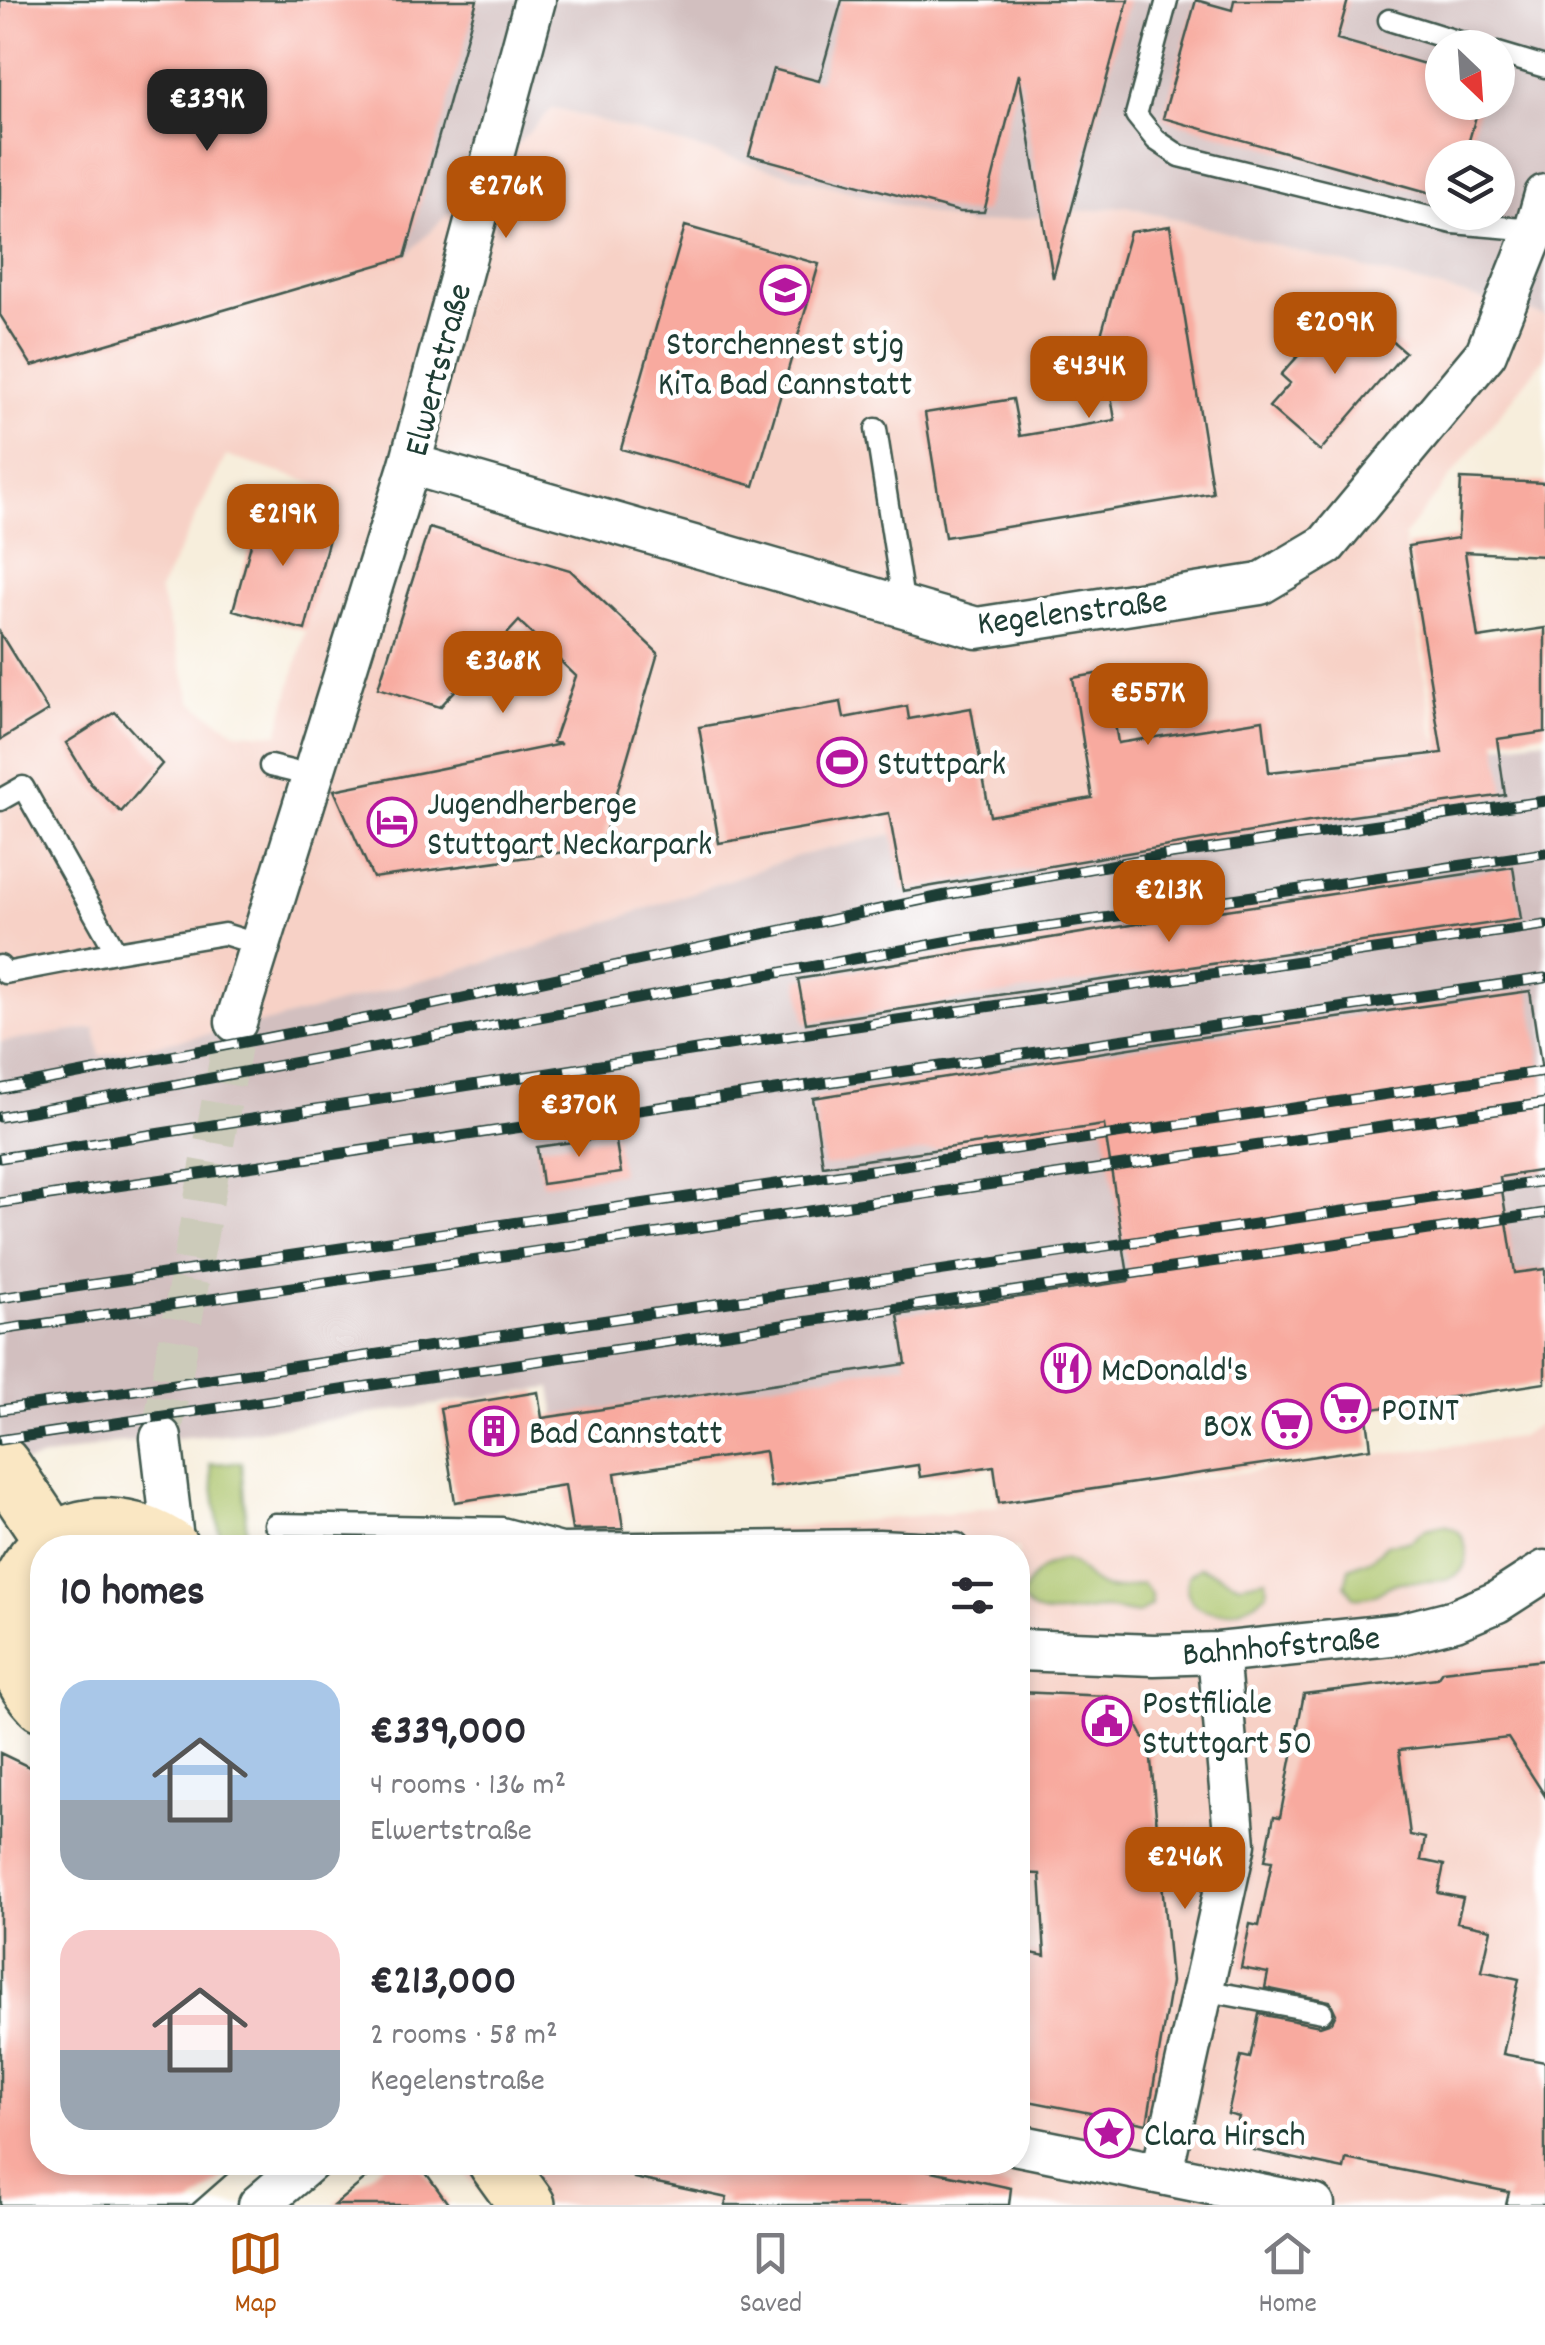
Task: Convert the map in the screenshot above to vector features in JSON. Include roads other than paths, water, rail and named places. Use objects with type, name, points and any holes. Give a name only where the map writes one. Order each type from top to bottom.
[{"type":"street","name":"Elwertstraße","points":[[236,1022],[410,464],[535,0]]},
{"type":"street","name":"Kegelenstraße","points":[[410,464],[977,628],[1260,584],[1326,544],[1486,353],[1542,219]]},
{"type":"street","points":[[161,1438],[171,1535]]},
{"type":"street","points":[[2,1465],[30,1545]]},
{"type":"street","points":[[74,1535],[89,1527],[128,1527],[152,1535]]},
{"type":"street","points":[[18,1671],[6,1628],[12,1596],[30,1563]]},
{"type":"street","name":"Bahnhofstraße","points":[[1030,1650],[1154,1655],[1218,1652],[1418,1629],[1455,1620],[1498,1602],[1538,1575]]},
{"type":"street","points":[[1162,2172],[1236,1844],[1218,1652]]},
{"type":"street","points":[[1030,2146],[1162,2172],[1210,2194],[1314,2205]]},
{"type":"street","points":[[259,2205],[294,2175]]},
{"type":"street","points":[[505,2175],[527,2205]]},
{"type":"lane","points":[[1167,0],[1136,115],[1156,140],[1180,156],[1452,223],[1542,219]]},
{"type":"lane","points":[[1389,20],[1425,31]]},
{"type":"lane","points":[[1515,58],[1545,67]]},
{"type":"lane","points":[[876,429],[904,607]]},
{"type":"lane","points":[[270,766],[312,776]]},
{"type":"lane","points":[[0,800],[24,786],[116,952]]},
{"type":"lane","points":[[0,966],[4,973],[224,934],[260,945]]},
{"type":"lane","points":[[275,1524],[502,1528],[528,1535]]},
{"type":"lane","points":[[1203,1990],[1322,2012]]},
{"type":"tunnel","points":[[161,1438],[236,1022]]},
{"type":"railway","points":[[0,1089],[379,1016],[946,895],[1160,856],[1545,801]]},
{"type":"railway","points":[[0,1117],[961,939],[1545,853]]},
{"type":"railway","points":[[0,1158],[774,1038],[1545,925]]},
{"type":"railway","points":[[0,1203],[1545,978]]},
{"type":"railway","points":[[0,1298],[1545,1071]]},
{"type":"railway","points":[[0,1330],[1545,1103]]},
{"type":"railway","points":[[0,1410],[1545,1181]]},
{"type":"railway","points":[[0,1440],[1545,1213]]},
{"type":"place","name":"Storchennest stjg KiTa Bad Cannstatt","points":[[785,290]]},
{"type":"place","name":"Stuttpark","points":[[842,762]]},
{"type":"place","name":"Jugendherberge Stuttgart Neckarpark","points":[[392,822]]},
{"type":"place","name":"McDonald's","points":[[1066,1368]]},
{"type":"place","name":"POINT","points":[[1346,1408]]},
{"type":"place","name":"BOX","points":[[1287,1424]]},
{"type":"place","name":"Bad Cannstatt","points":[[494,1431]]},
{"type":"place","name":"Postfiliale Stuttgart 50","points":[[1107,1721]]},
{"type":"place","name":"Clara Hirsch","points":[[1109,2133]]}]
